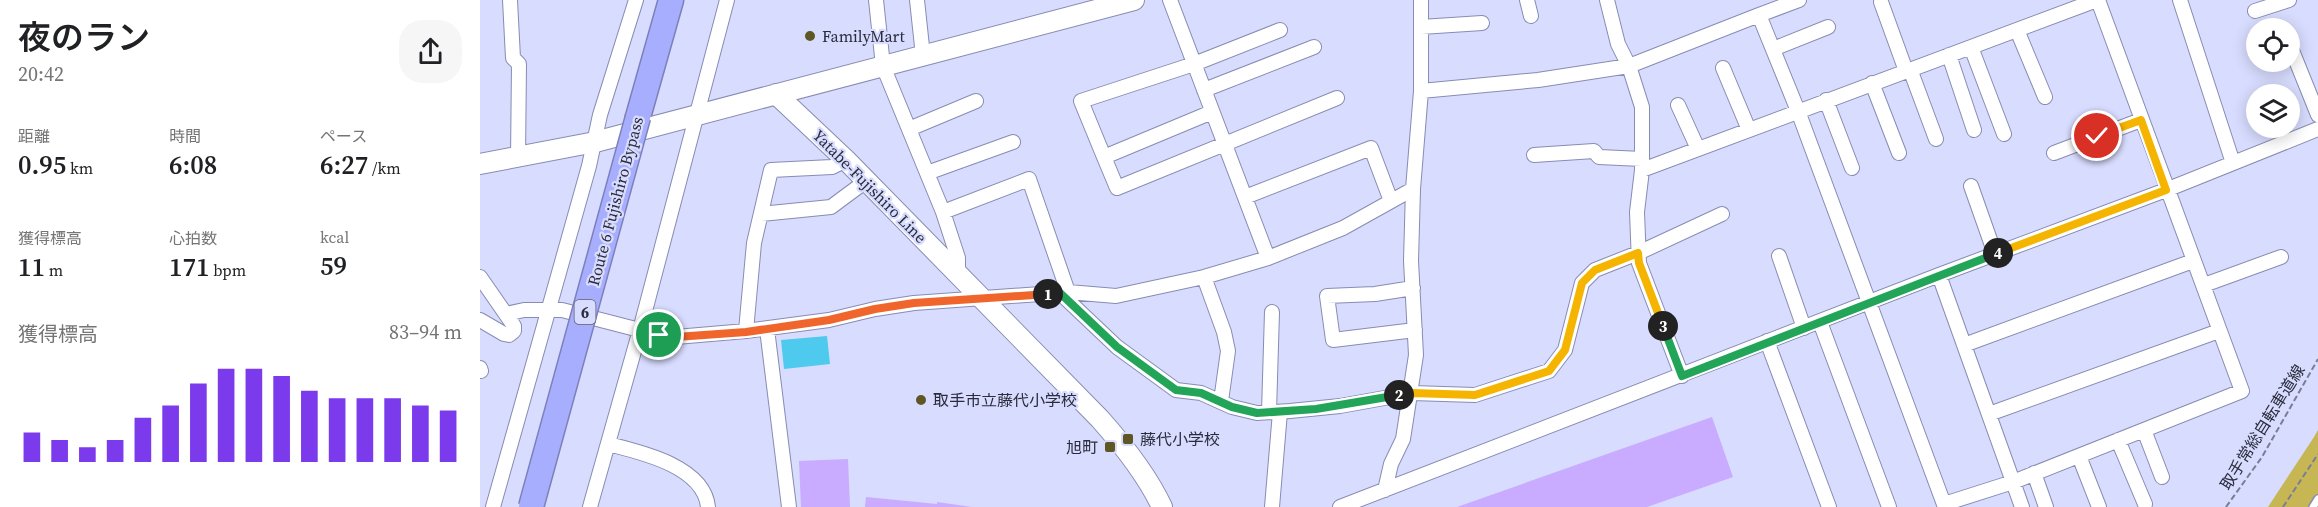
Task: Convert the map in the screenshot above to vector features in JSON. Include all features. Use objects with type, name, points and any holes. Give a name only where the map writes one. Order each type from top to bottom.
[{"type":"highway","name":"Route 6 Fujishiro Bypass","points":[[531,507],[671,0]]},
{"type":"main road","points":[[480,164],[595,142],[1134,0]]},
{"type":"main road","name":"Yatabe-Fujishiro Line","points":[[777,94],[846,160],[1117,437],[1162,507]]},
{"type":"street","points":[[510,0],[513,58],[519,64],[518,158]]},
{"type":"street","points":[[493,507],[595,142],[600,115],[636,0]]},
{"type":"street","points":[[590,507],[728,0]]},
{"type":"street","points":[[876,0],[883,66],[943,212],[958,258],[958,274]]},
{"type":"street","points":[[917,0],[923,56]]},
{"type":"street","points":[[1170,0],[1268,258]]},
{"type":"street","points":[[1385,490],[1390,465],[1403,439],[1412,393],[1416,355],[1411,261],[1413,189],[1421,91],[1420,0]]},
{"type":"street","points":[[1527,0],[1531,16]]},
{"type":"street","points":[[1607,0],[1618,44],[1629,66],[1642,107],[1642,165],[1637,212],[1639,263],[1682,376]]},
{"type":"street","points":[[1421,91],[1538,80],[1629,66],[1799,0]]},
{"type":"street","points":[[1534,155],[1594,151],[1599,157],[1642,165],[1698,149],[1749,129],[1798,111],[1826,100],[2098,0],[2166,190],[2204,285],[2242,391],[2013,482],[1944,506],[1798,111],[1759,15]]},
{"type":"street","points":[[2180,0],[2233,163]]},
{"type":"street","points":[[2262,6],[2289,0]]},
{"type":"street","points":[[1881,2],[1936,139]]},
{"type":"street","points":[[1421,27],[1482,22]]},
{"type":"street","points":[[1773,49],[1828,27]]},
{"type":"street","points":[[1280,30],[1194,64],[1081,101],[1116,188],[1337,98]]},
{"type":"street","points":[[2017,30],[2045,97]]},
{"type":"street","points":[[1204,90],[1314,47]]},
{"type":"street","points":[[1971,47],[2004,134]]},
{"type":"street","points":[[1949,55],[1974,130]]},
{"type":"street","points":[[1723,68],[1749,129]]},
{"type":"street","points":[[2300,70],[2318,115]]},
{"type":"street","points":[[1872,83],[1899,153]]},
{"type":"street","points":[[1826,100],[1852,168]]},
{"type":"street","points":[[909,129],[976,101]]},
{"type":"street","points":[[1678,105],[1698,149]]},
{"type":"street","points":[[1104,157],[1212,112]]},
{"type":"street","points":[[2054,153],[2141,120]]},
{"type":"street","points":[[1340,507],[1682,376],[1767,341],[2166,190],[2318,129]]},
{"type":"street","points":[[927,173],[1013,141]]},
{"type":"street","points":[[1245,198],[1371,148],[1391,201]]},
{"type":"street","points":[[746,332],[754,243],[771,170],[832,167],[846,160]]},
{"type":"street","points":[[943,212],[1029,179],[1064,292],[1117,347],[1176,390],[1201,393],[1221,400],[1232,407],[1257,413],[1332,407],[1412,393],[1475,395],[1549,371],[1565,350],[1582,283],[1595,270],[1722,214]]},
{"type":"street","points":[[761,214],[831,207],[866,182]]},
{"type":"street","points":[[1971,186],[1995,254]]},
{"type":"street","points":[[506,314],[524,310],[562,310],[676,337],[767,329],[829,320],[914,303],[983,300],[1064,292],[1116,296],[1204,277],[1268,258],[1342,228],[1413,189]]},
{"type":"street","points":[[1779,256],[1804,328]]},
{"type":"street","points":[[2204,285],[2281,257]]},
{"type":"street","points":[[1964,345],[2193,261]]},
{"type":"street","points":[[1939,275],[2022,507]]},
{"type":"street","points":[[480,277],[514,326],[514,331],[509,335],[504,334],[480,320]]},
{"type":"street","points":[[1204,277],[1224,332],[1228,351],[1221,400]]},
{"type":"street","points":[[1413,288],[1375,294],[1327,296],[1333,340],[1415,330]]},
{"type":"street","points":[[1272,312],[1274,412],[1272,507]]},
{"type":"street","points":[[1820,322],[1889,507]]},
{"type":"street","points":[[767,329],[789,507]]},
{"type":"street","points":[[1989,414],[2219,331]]},
{"type":"street","points":[[1767,341],[1829,507]]},
{"type":"street","points":[[2144,430],[2162,477]]},
{"type":"street","points":[[2118,440],[2145,504]]},
{"type":"street","points":[[608,444],[654,456],[679,470],[694,480],[704,491],[708,507]]},
{"type":"street","points":[[2079,456],[2099,507]]},
{"type":"street","points":[[2034,473],[2046,507]]},
{"type":"lane","points":[[2313,507],[2318,499]]},
{"type":"path","name":"取手常総自転車道線","points":[[2226,507],[2262,457],[2318,359]]},
{"type":"path","points":[[2283,507],[2318,454]]},
{"type":"shaded area","points":[[2318,430],[2318,507],[2268,507],[2314,437]]},
{"type":"water","points":[[827,336],[830,364],[784,369],[781,340]]},
{"type":"building","points":[[1712,417],[1733,477],[1647,507],[1457,507]]},
{"type":"building","points":[[848,459],[850,507],[801,507],[799,461]]},
{"type":"building","points":[[866,497],[937,504],[937,502],[972,507],[865,507]]},
{"type":"place","name":"FamilyMart","points":[[810,36]]},
{"type":"place","name":"取手市立藤代小学校","points":[[921,400]]},
{"type":"place","name":"藤代小学校","points":[[1128,439]]},
{"type":"place","name":"旭町","points":[[1110,447]]},
{"type":"route","points":[[659,335],[676,337],[746,332],[829,320],[914,303],[1060,293],[1117,347],[1176,390],[1201,393],[1232,407],[1257,413],[1316,409],[1412,393],[1475,395],[1549,371],[1565,350],[1582,283],[1595,270],[1638,253],[1639,263],[1682,376],[1767,341],[2166,190],[2141,120],[2097,136]]}]
